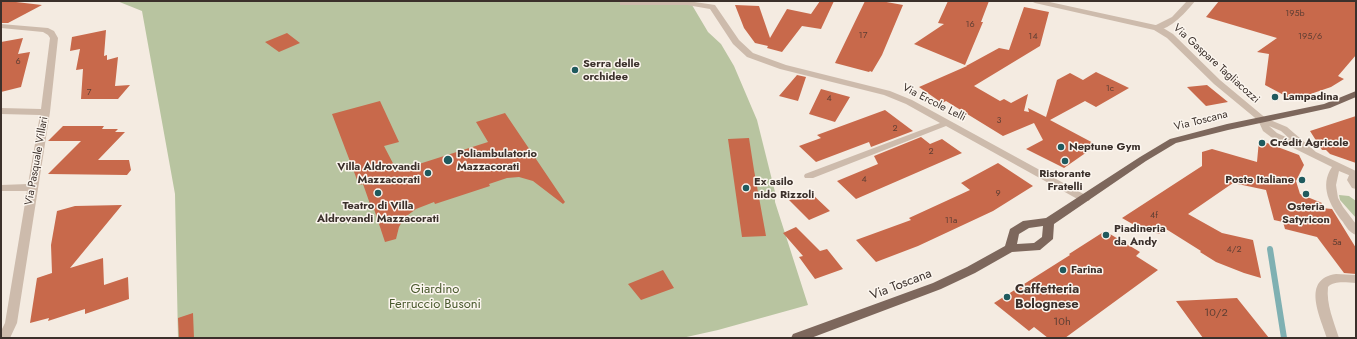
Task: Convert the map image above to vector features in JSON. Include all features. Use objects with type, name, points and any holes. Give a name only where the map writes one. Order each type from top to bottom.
[{"type":"main road","name":"Via Toscana","points":[[1010,248],[1014,232],[1027,224],[1049,222],[1143,159],[1173,141],[1227,127],[1327,106],[1354,96]]},
{"type":"main road","name":"Via Toscana","points":[[797,338],[937,286],[971,270],[1010,248],[1036,247],[1047,240],[1049,222]]},
{"type":"street","name":"Via Gaspare Tagliacozzi","points":[[1035,1],[1129,20],[1157,28],[1170,36],[1217,82],[1263,120],[1263,124],[1266,129],[1274,135],[1355,175]]},
{"type":"street","points":[[1157,28],[1175,19],[1191,1]]},
{"type":"street","name":"Via Ercole Lelli","points":[[623,4],[687,3],[712,7],[736,42],[750,55],[783,67],[887,93],[909,102],[1085,199]]},
{"type":"street","name":"Via Pasquale Villari","points":[[1,26],[44,30],[51,33],[54,38],[45,112],[11,323],[4,338]]},
{"type":"street","points":[[1,111],[45,112]]},
{"type":"street","points":[[809,176],[947,123]]},
{"type":"street","points":[[1337,167],[1332,173],[1330,192],[1332,200],[1356,231]]},
{"type":"street","points":[[1355,175],[1352,180],[1356,186]]},
{"type":"street","points":[[1,188],[32,187]]},
{"type":"street","points":[[1333,338],[1322,300],[1322,288],[1325,282],[1334,279],[1356,279]]},
{"type":"green space","name":"Giardino Ferruccio Busoni","points":[[117,1],[629,1],[692,5],[708,32],[721,44],[734,66],[757,120],[775,192],[775,202],[808,305],[718,330],[682,338],[178,338],[175,194],[142,11]]},
{"type":"green space","points":[[1339,195],[1349,196],[1356,201],[1356,218],[1340,200]]},
{"type":"building","points":[[820,1],[834,1],[821,29],[802,26],[782,52],[767,48],[768,46],[755,43],[744,28],[735,5],[759,6],[770,38],[787,9],[811,14]]},
{"type":"building","points":[[865,1],[881,1],[903,5],[882,55],[872,72],[835,63]]},
{"type":"building","points":[[948,1],[989,1],[981,22],[983,22],[965,65],[914,44],[944,24],[938,23]]},
{"type":"building","points":[[1219,1],[1356,1],[1356,55],[1338,76],[1344,79],[1331,87],[1293,100],[1265,85],[1269,54],[1257,52],[1277,38],[1206,17]]},
{"type":"building","points":[[1,2],[42,5],[8,23],[1,23]]},
{"type":"building","points":[[1024,7],[1049,12],[1040,46],[974,86],[1000,101],[1004,99],[1011,103],[1028,94],[1024,111],[1029,112],[1028,108],[1046,117],[1057,80],[1070,73],[1083,80],[1096,72],[1129,88],[1096,107],[1085,101],[1050,120],[1097,145],[1064,168],[1026,149],[1043,140],[1034,123],[1003,136],[946,101],[942,103],[919,87],[967,66],[999,48],[1009,50]]},
{"type":"building","points":[[106,30],[104,56],[107,55],[107,60],[118,57],[115,86],[130,85],[118,99],[81,99],[83,69],[76,70],[80,49],[70,51],[72,37]]},
{"type":"building","points":[[287,33],[300,43],[279,52],[265,42]]},
{"type":"building","points":[[23,38],[18,54],[30,52],[21,87],[1,92],[1,42]]},
{"type":"building","points":[[797,75],[806,77],[798,101],[779,96]]},
{"type":"building","points":[[1207,85],[1228,102],[1206,106],[1187,87]]},
{"type":"building","points":[[821,89],[850,97],[835,122],[809,114]]},
{"type":"building","points":[[380,101],[399,142],[384,146],[397,171],[488,142],[476,122],[505,113],[565,202],[563,204],[533,181],[519,177],[507,178],[489,184],[490,186],[435,204],[434,202],[416,209],[404,218],[399,227],[396,239],[385,242],[372,203],[370,204],[363,184],[359,185],[332,114]]},
{"type":"building","points":[[885,110],[913,131],[871,147],[869,142],[816,162],[799,146],[821,138],[817,135]]},
{"type":"building","points":[[1356,116],[1356,163],[1330,154],[1326,150],[1322,150],[1310,131]]},
{"type":"building","points":[[63,126],[104,126],[102,129],[118,129],[115,132],[125,132],[98,160],[129,160],[131,170],[127,175],[48,174],[81,141],[48,141]]},
{"type":"building","points":[[921,137],[930,144],[942,139],[962,153],[856,199],[837,181],[878,164],[874,156]]},
{"type":"building","name":"Ex asilo nido Rizzoli","points":[[749,138],[766,236],[742,237],[728,139]]},
{"type":"building","points":[[1259,140],[1299,155],[1304,165],[1296,181],[1300,194],[1322,203],[1322,208],[1332,209],[1356,248],[1356,274],[1344,273],[1317,237],[1285,229],[1283,222],[1274,220],[1266,190],[1233,183],[1188,214],[1222,233],[1253,240],[1261,278],[1216,262],[1166,229],[1159,234],[1136,226],[1122,218],[1202,166],[1202,152],[1212,149],[1257,162]]},
{"type":"building","points":[[998,163],[1033,186],[993,211],[918,246],[876,262],[856,240],[911,220],[909,218],[970,190],[961,183]]},
{"type":"building","points":[[810,192],[830,211],[809,220],[789,200]]},
{"type":"building","points":[[122,205],[70,268],[103,258],[104,285],[128,277],[129,299],[85,314],[85,309],[48,321],[49,318],[30,323],[37,278],[52,273],[51,245],[57,211],[75,206]]},
{"type":"building","points":[[796,227],[820,251],[827,249],[843,269],[815,279],[799,257],[803,256],[783,233]]},
{"type":"building","points":[[1105,231],[1140,252],[1136,256],[1158,270],[1065,338],[1048,338],[1034,327],[1029,331],[994,303],[1070,255],[1069,254]]},
{"type":"building","points":[[663,270],[674,288],[641,300],[628,284]]},
{"type":"building","points":[[1237,298],[1269,338],[1203,338],[1176,301]]},
{"type":"building","points":[[193,313],[194,338],[179,338],[178,318]]},
{"type":"waterway","points":[[1270,249],[1284,338]]},
{"type":"place","name":"Serra delle orchidee","points":[[575,70]]},
{"type":"place","name":"Lampadina","points":[[1275,97]]},
{"type":"place","name":"Crédit Agricole","points":[[1262,143]]},
{"type":"place","name":"Neptune Gym","points":[[1061,147]]},
{"type":"place","name":"Poliambulatorio Mazzacorati","points":[[448,160]]},
{"type":"place","name":"Ristorante Fratelli","points":[[1065,161]]},
{"type":"place","name":"Villa Aldrovandi Mazzacorati","points":[[428,173]]},
{"type":"place","name":"Poste Italiane","points":[[1302,180]]},
{"type":"place","name":"Ex asilo nido Rizzoli","points":[[746,188]]},
{"type":"place","name":"Teatro di Villa Aldrovandi Mazzacorati","points":[[378,193]]},
{"type":"place","name":"Osteria Satyricon","points":[[1306,194]]},
{"type":"place","name":"Piadineria da Andy","points":[[1106,235]]},
{"type":"place","name":"Farina","points":[[1063,270]]},
{"type":"place","name":"Caffetteria Bolognese","points":[[1007,297]]}]
